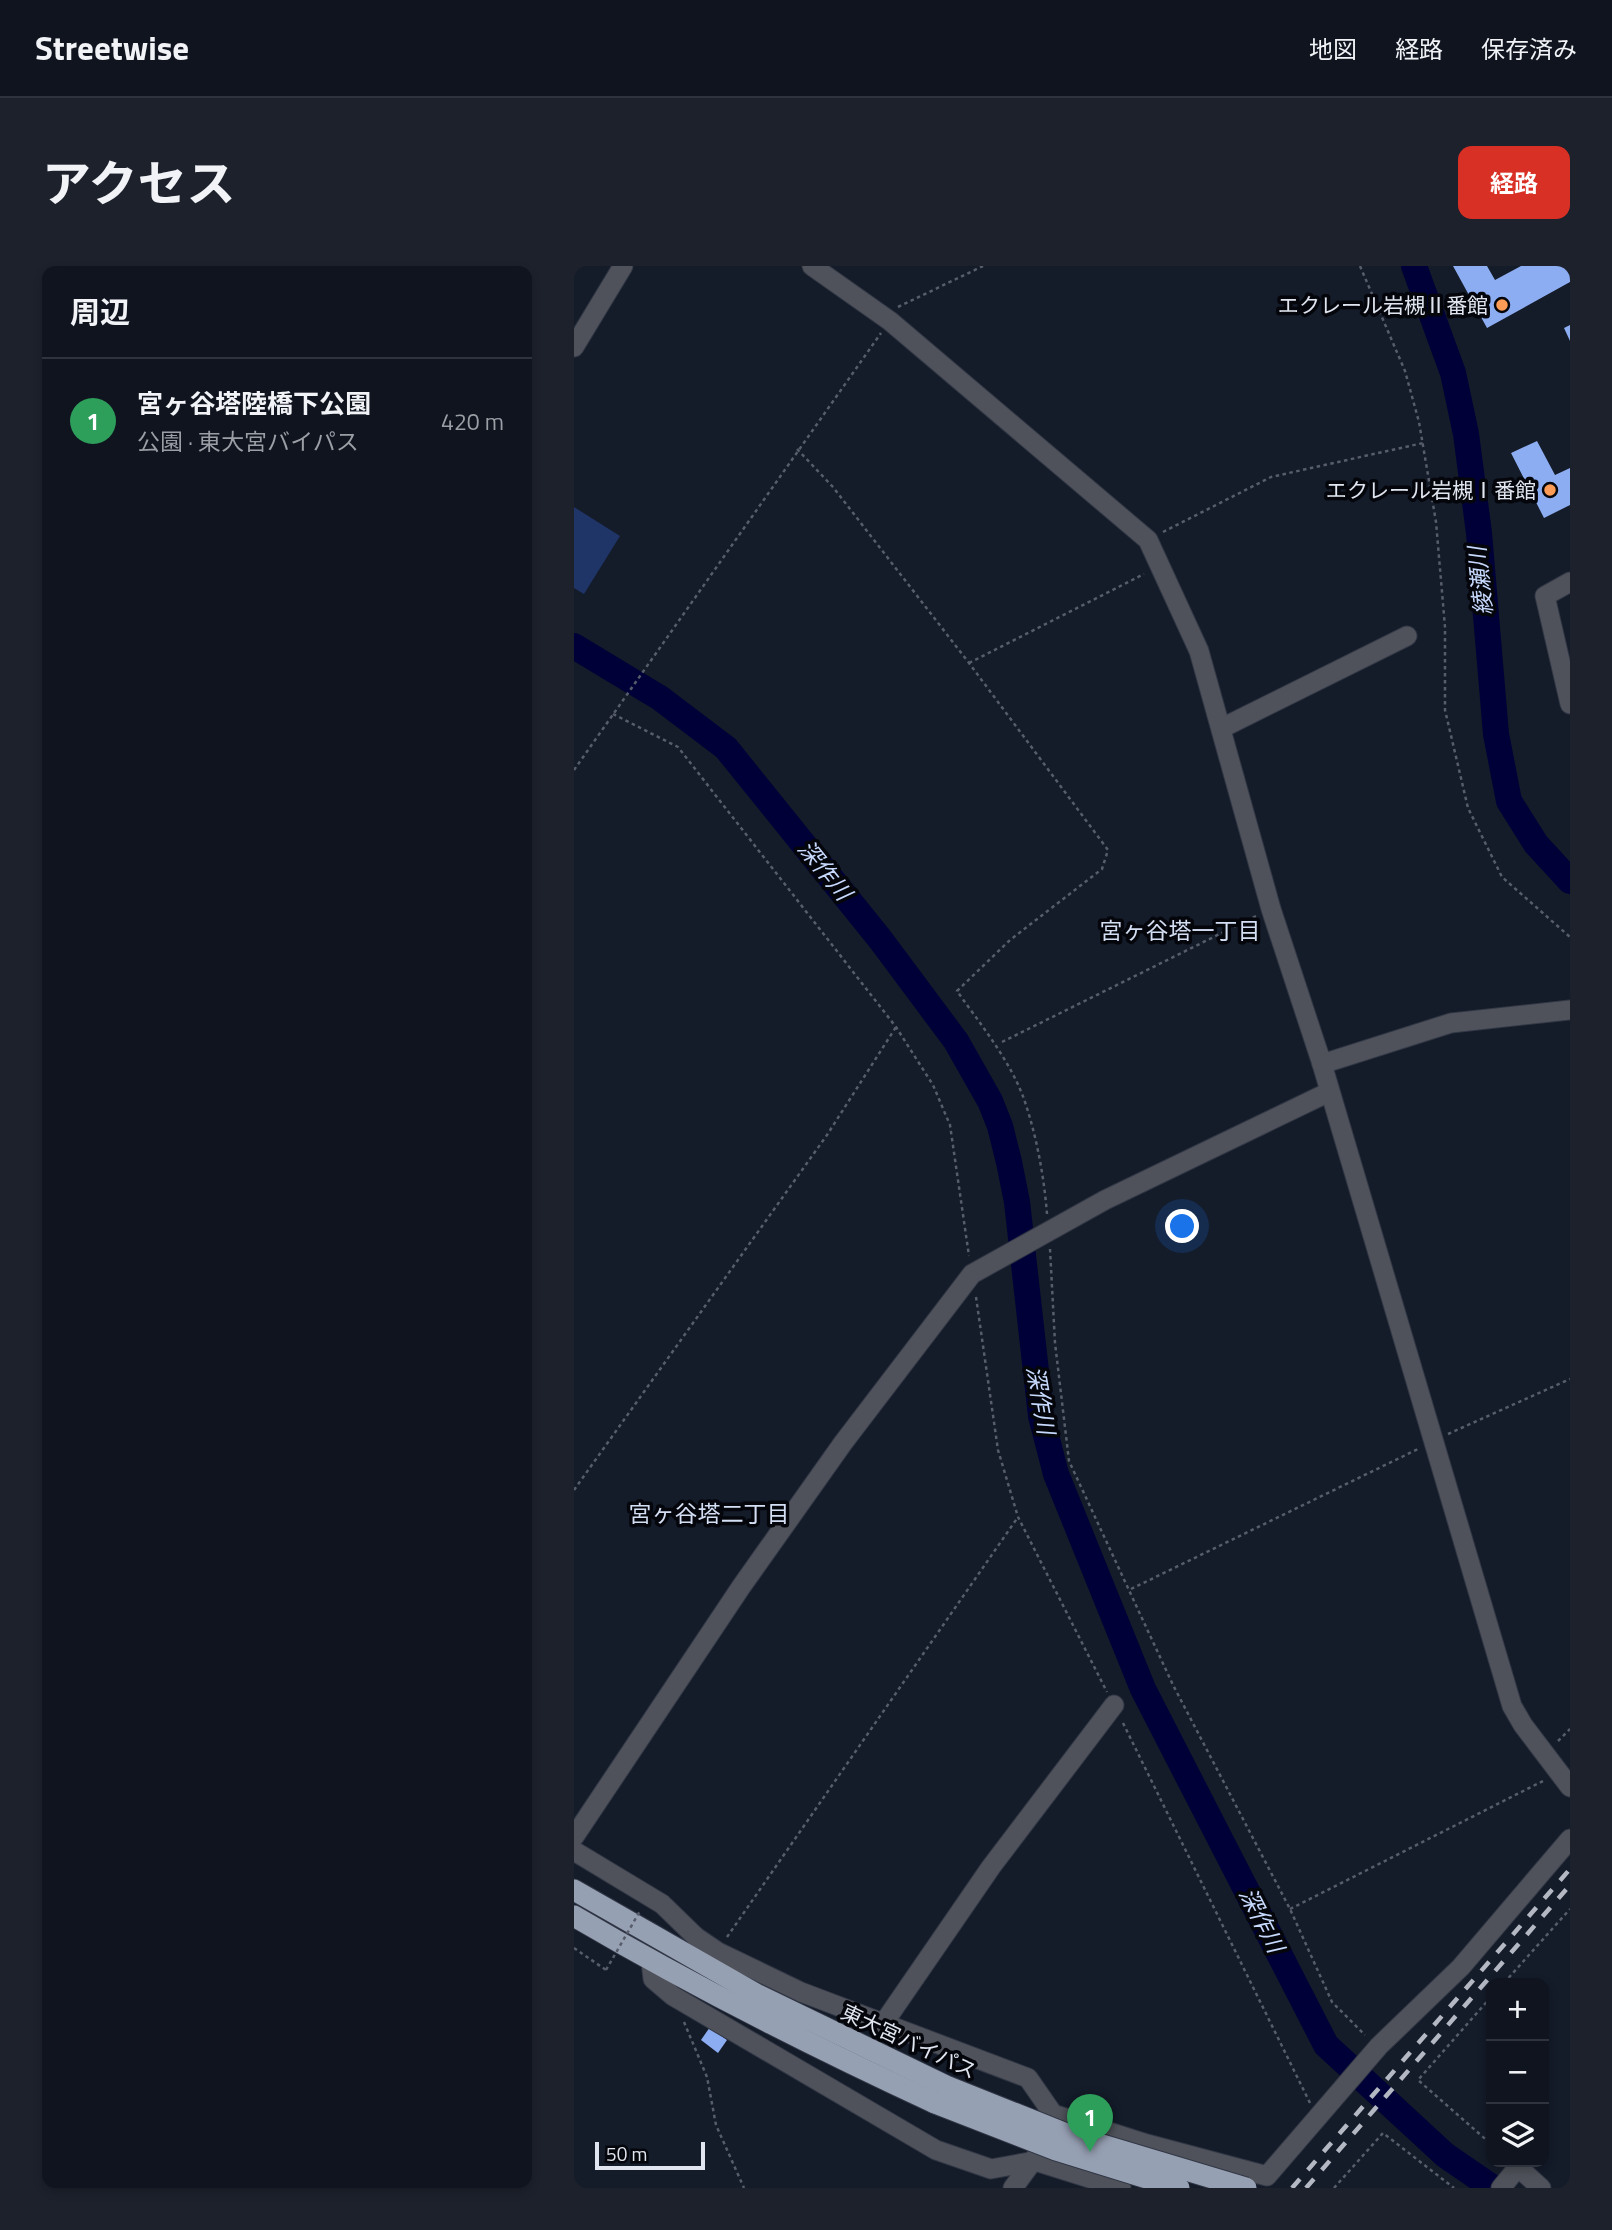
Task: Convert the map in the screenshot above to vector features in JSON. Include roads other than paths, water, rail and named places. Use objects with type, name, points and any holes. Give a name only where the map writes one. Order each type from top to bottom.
[{"type":"highway","name":"東大宮バイパス","points":[[574,1890],[941,2095],[1056,2150],[1179,2188]]},
{"type":"highway","name":"東大宮バイパス","points":[[574,1916],[651,1962],[836,2057],[941,2095],[1246,2188]]},
{"type":"street","points":[[574,347],[623,266]]},
{"type":"street","points":[[812,266],[890,321],[1148,540],[1199,651],[1271,909],[1322,1064],[1512,1706],[1522,1726],[1564,1780]]},
{"type":"street","points":[[1570,582],[1545,596],[1565,658],[1570,704]]},
{"type":"street","points":[[1222,728],[1407,636]]},
{"type":"street","points":[[1322,1064],[1451,1023],[1570,1010]]},
{"type":"street","points":[[574,1837],[756,1565],[843,1444],[972,1275],[1105,1200],[1329,1092]]},
{"type":"street","points":[[883,2024],[991,1867],[1114,1705]]},
{"type":"street","points":[[574,1851],[662,1904],[696,1937],[718,1952],[801,1992],[1028,2078],[1053,2114],[1147,2144],[1267,2176],[1375,2050],[1461,1967],[1570,1839]]},
{"type":"street","points":[[651,1962],[653,1979],[673,1996],[936,2150],[990,2169],[1035,2161],[1121,2188],[1147,2144]]},
{"type":"street","points":[[1013,2188],[1035,2161],[1053,2114]]},
{"type":"street","points":[[1501,2188],[1518,2167],[1541,2188]]},
{"type":"waterway","name":"綾瀬川","points":[[1414,266],[1453,373],[1466,434],[1479,533],[1496,734],[1509,801],[1536,844],[1570,881]]},
{"type":"waterway","name":"深作川","points":[[574,646],[660,698],[726,748],[880,939],[956,1041],[990,1101],[1000,1126],[1009,1162],[1017,1202],[1041,1416],[1056,1474],[1143,1689],[1326,2045],[1445,2155],[1493,2188]]},
{"type":"railway","points":[[1292,2188],[1570,1869]]},
{"type":"railway","points":[[1306,2188],[1570,1885]]},
{"type":"place","name":"エクレール岩槻Ⅱ番館","points":[[1502,305]]},
{"type":"place","name":"エクレール岩槻Ⅰ番館","points":[[1550,490]]},
{"type":"place","name":"宮ヶ谷塔陸橋下公園","points":[[1090,2152]]},
{"type":"district","name":"宮ヶ谷塔一丁目","points":[[1180,930]]},
{"type":"district","name":"宮ヶ谷塔二丁目","points":[[709,1513]]}]
